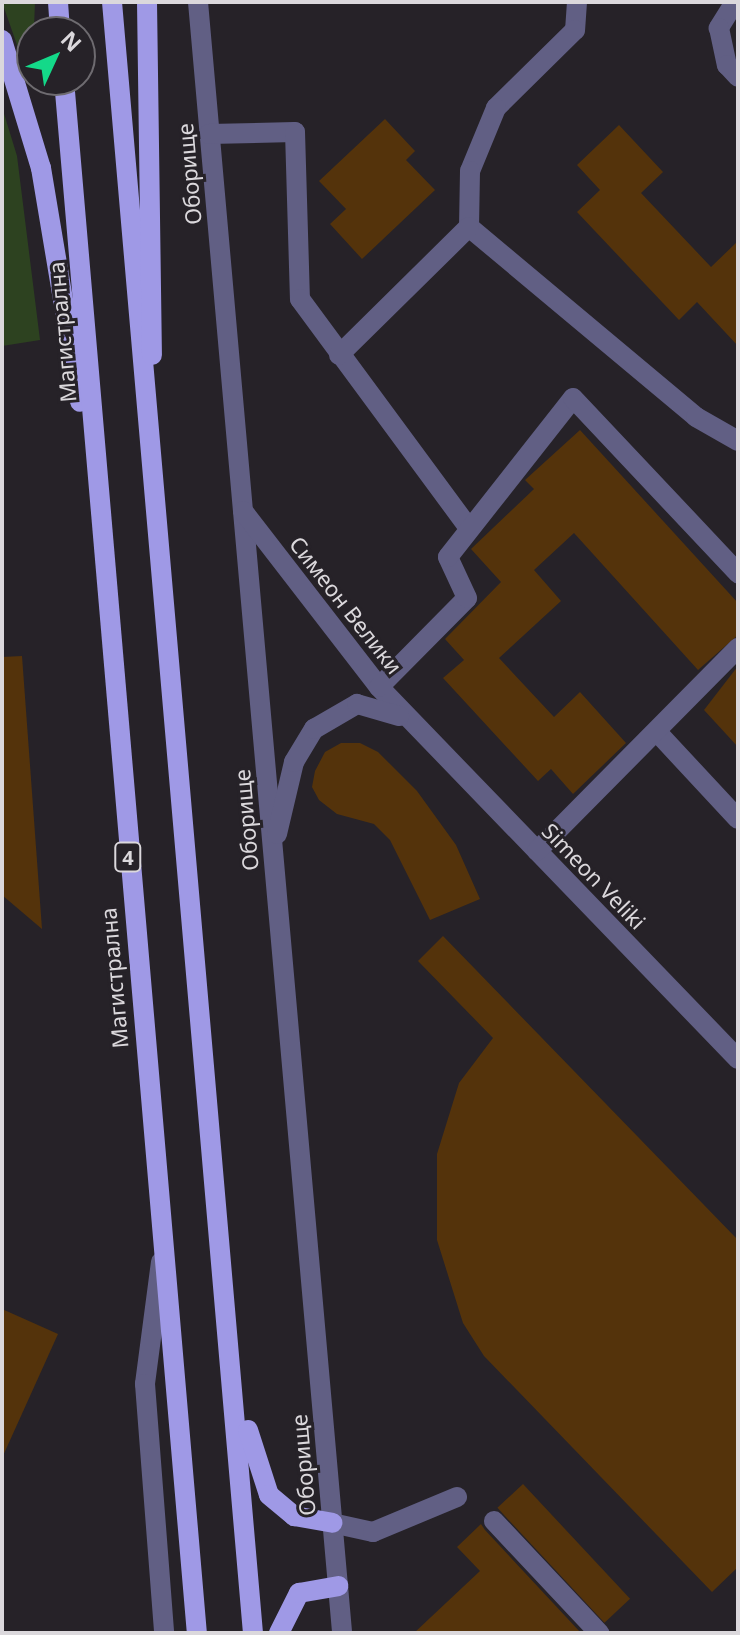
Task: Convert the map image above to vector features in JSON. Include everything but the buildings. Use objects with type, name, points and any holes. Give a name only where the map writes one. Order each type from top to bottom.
[{"type":"main road","points":[[112,2],[155,547],[234,1376],[253,1633]]},
{"type":"main road","points":[[147,2],[155,547]]},
{"type":"main road","points":[[2,40],[41,168],[104,551]]},
{"type":"main road","name":"Магистрална","points":[[65,96],[197,1633]]},
{"type":"main road","points":[[234,1376],[269,1495],[294,1516],[332,1523]]},
{"type":"main road","points":[[279,1633],[299,1593],[338,1586]]},
{"type":"street","name":"Оборище","points":[[198,2],[342,1633]]},
{"type":"street","points":[[339,355],[469,227],[470,171],[496,108],[575,30],[577,2]]},
{"type":"street","points":[[735,2],[719,28],[727,65],[738,77]]},
{"type":"street","points":[[209,134],[295,132],[300,299],[468,527]]},
{"type":"street","points":[[469,227],[696,417],[738,441]]},
{"type":"street","points":[[379,687],[467,598],[448,557],[468,527],[573,398],[738,573]]},
{"type":"street","name":"Симеон Велики","points":[[243,511],[379,687],[416,726]]},
{"type":"street","points":[[537,851],[658,733],[738,648]]},
{"type":"street","points":[[273,853],[294,762],[329,716],[344,707],[372,704],[416,726]]},
{"type":"street","name":"Simeon Veliki","points":[[416,726],[738,1059]]},
{"type":"street","points":[[658,733],[738,819]]},
{"type":"street","points":[[163,1250],[145,1384],[164,1633]]},
{"type":"street","points":[[332,1523],[373,1532],[457,1497]]},
{"type":"street","points":[[494,1521],[599,1633]]},
{"type":"green space","points":[[2,2],[35,2],[34,16],[16,16],[16,42]]},
{"type":"green space","points":[[2,107],[17,156],[40,340],[2,346]]}]
